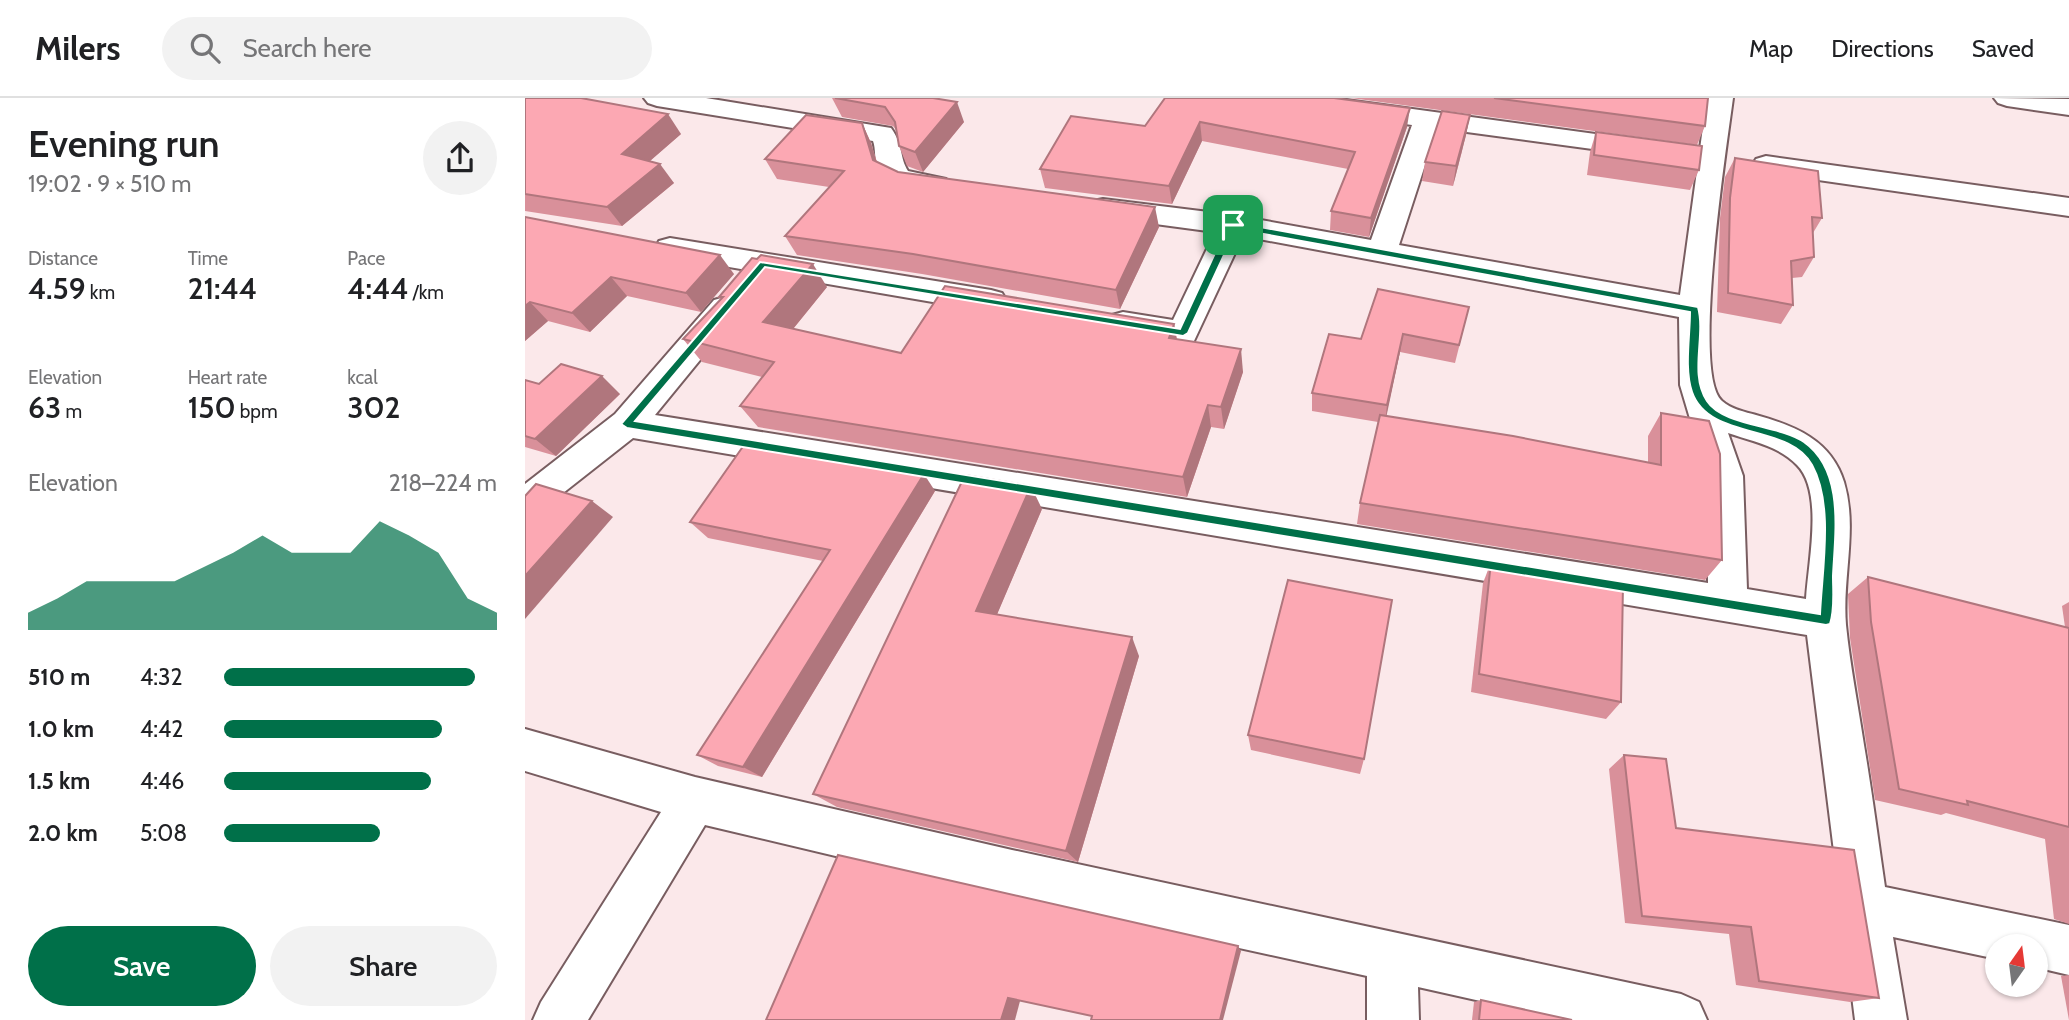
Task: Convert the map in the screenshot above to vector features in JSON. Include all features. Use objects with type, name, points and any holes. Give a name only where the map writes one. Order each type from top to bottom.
[{"type":"street","points":[[657,98],[882,134],[888,142],[890,169],[898,178],[967,190]]},
{"type":"street","points":[[1274,98],[2069,207]]},
{"type":"street","points":[[1720,98],[1689,154],[1702,218],[1695,309],[1694,378],[1697,393],[1705,407],[1706,426],[1720,456],[1725,477],[1728,604]]},
{"type":"street","points":[[2007,98],[2069,107]]},
{"type":"street","points":[[1382,252],[1427,118]]},
{"type":"street","points":[[1073,204],[1233,225],[1695,309]]},
{"type":"street","points":[[1088,317],[1183,333],[1233,225]]},
{"type":"street","points":[[644,243],[1021,306]]},
{"type":"street","points":[[532,492],[627,424],[763,264]]},
{"type":"street","points":[[1705,407],[1723,418],[1799,443],[1815,459],[1825,480],[1830,510],[1826,620],[1863,906],[1881,1020]]},
{"type":"street","points":[[627,424],[1826,620]]},
{"type":"street","points":[[525,750],[695,800],[1012,874],[1660,1018]]},
{"type":"street","points":[[559,1020],[695,800]]},
{"type":"street","points":[[1863,906],[2069,950]]},
{"type":"street","points":[[1392,958],[1393,1020]]},
{"type":"building","points":[[525,98],[581,98],[668,114],[622,154],[660,164],[607,207],[525,194]]},
{"type":"building","points":[[835,98],[933,98],[957,102],[915,152],[899,146],[895,122],[885,107]]},
{"type":"building","points":[[1165,98],[1334,98],[1410,108],[1371,218],[1331,211],[1355,152],[1200,122],[1169,186],[1040,169],[1071,116],[1145,126]]},
{"type":"building","points":[[1494,98],[1708,98],[1705,126]]},
{"type":"building","points":[[1442,111],[1470,115],[1456,166],[1425,162]]},
{"type":"building","points":[[806,115],[862,123],[873,160],[898,172],[1155,207],[1116,290],[913,254],[785,236],[844,171],[765,159]]},
{"type":"building","points":[[1596,132],[1702,146],[1699,170],[1594,155]]},
{"type":"building","points":[[1735,158],[1818,171],[1822,218],[1812,217],[1814,257],[1791,261],[1793,305],[1728,293],[1730,198]]},
{"type":"building","points":[[525,217],[720,255],[686,293],[611,277],[572,313],[530,302],[525,306]]},
{"type":"building","points":[[761,255],[813,264],[763,322],[901,353],[945,286],[1174,324],[1169,338],[1241,349],[1221,407],[1208,405],[1183,477],[740,406],[774,362],[683,339],[723,297],[719,297],[752,258],[757,259]]},
{"type":"building","points":[[1378,289],[1469,307],[1459,345],[1403,334],[1387,405],[1312,393],[1329,334],[1361,339]]},
{"type":"building","points":[[561,364],[602,376],[535,439],[525,436],[525,380],[539,384]]},
{"type":"building","points":[[1661,413],[1709,421],[1720,454],[1722,560],[1360,503],[1380,415],[1513,436],[1661,465]]},
{"type":"building","points":[[744,445],[924,474],[743,767],[697,755],[830,550],[690,522]]},
{"type":"building","points":[[965,475],[1031,486],[976,611],[1132,637],[1066,851],[813,794]]},
{"type":"building","points":[[536,484],[592,501],[525,576],[525,496]]},
{"type":"building","points":[[1491,562],[1623,584],[1621,702],[1479,674]]},
{"type":"building","points":[[1868,577],[2069,628],[2069,827],[1967,801],[1968,805],[1899,789],[1871,622]]},
{"type":"building","points":[[1288,580],[1392,600],[1364,759],[1248,735]]},
{"type":"building","points":[[1624,755],[1666,759],[1676,828],[1854,850],[1879,998],[1759,981],[1751,927],[1642,916]]},
{"type":"building","points":[[838,855],[1238,946],[1220,1020],[1091,1020],[1092,1016],[1008,998],[1001,1020],[766,1020]]},
{"type":"building","points":[[1481,1000],[1572,1020],[1479,1020]]},
{"type":"route","points":[[1233,225],[1695,309],[1694,378],[1697,393],[1705,407],[1723,418],[1799,443],[1815,459],[1825,480],[1830,510],[1826,620],[627,424],[763,264],[1183,333],[1233,225]]}]
